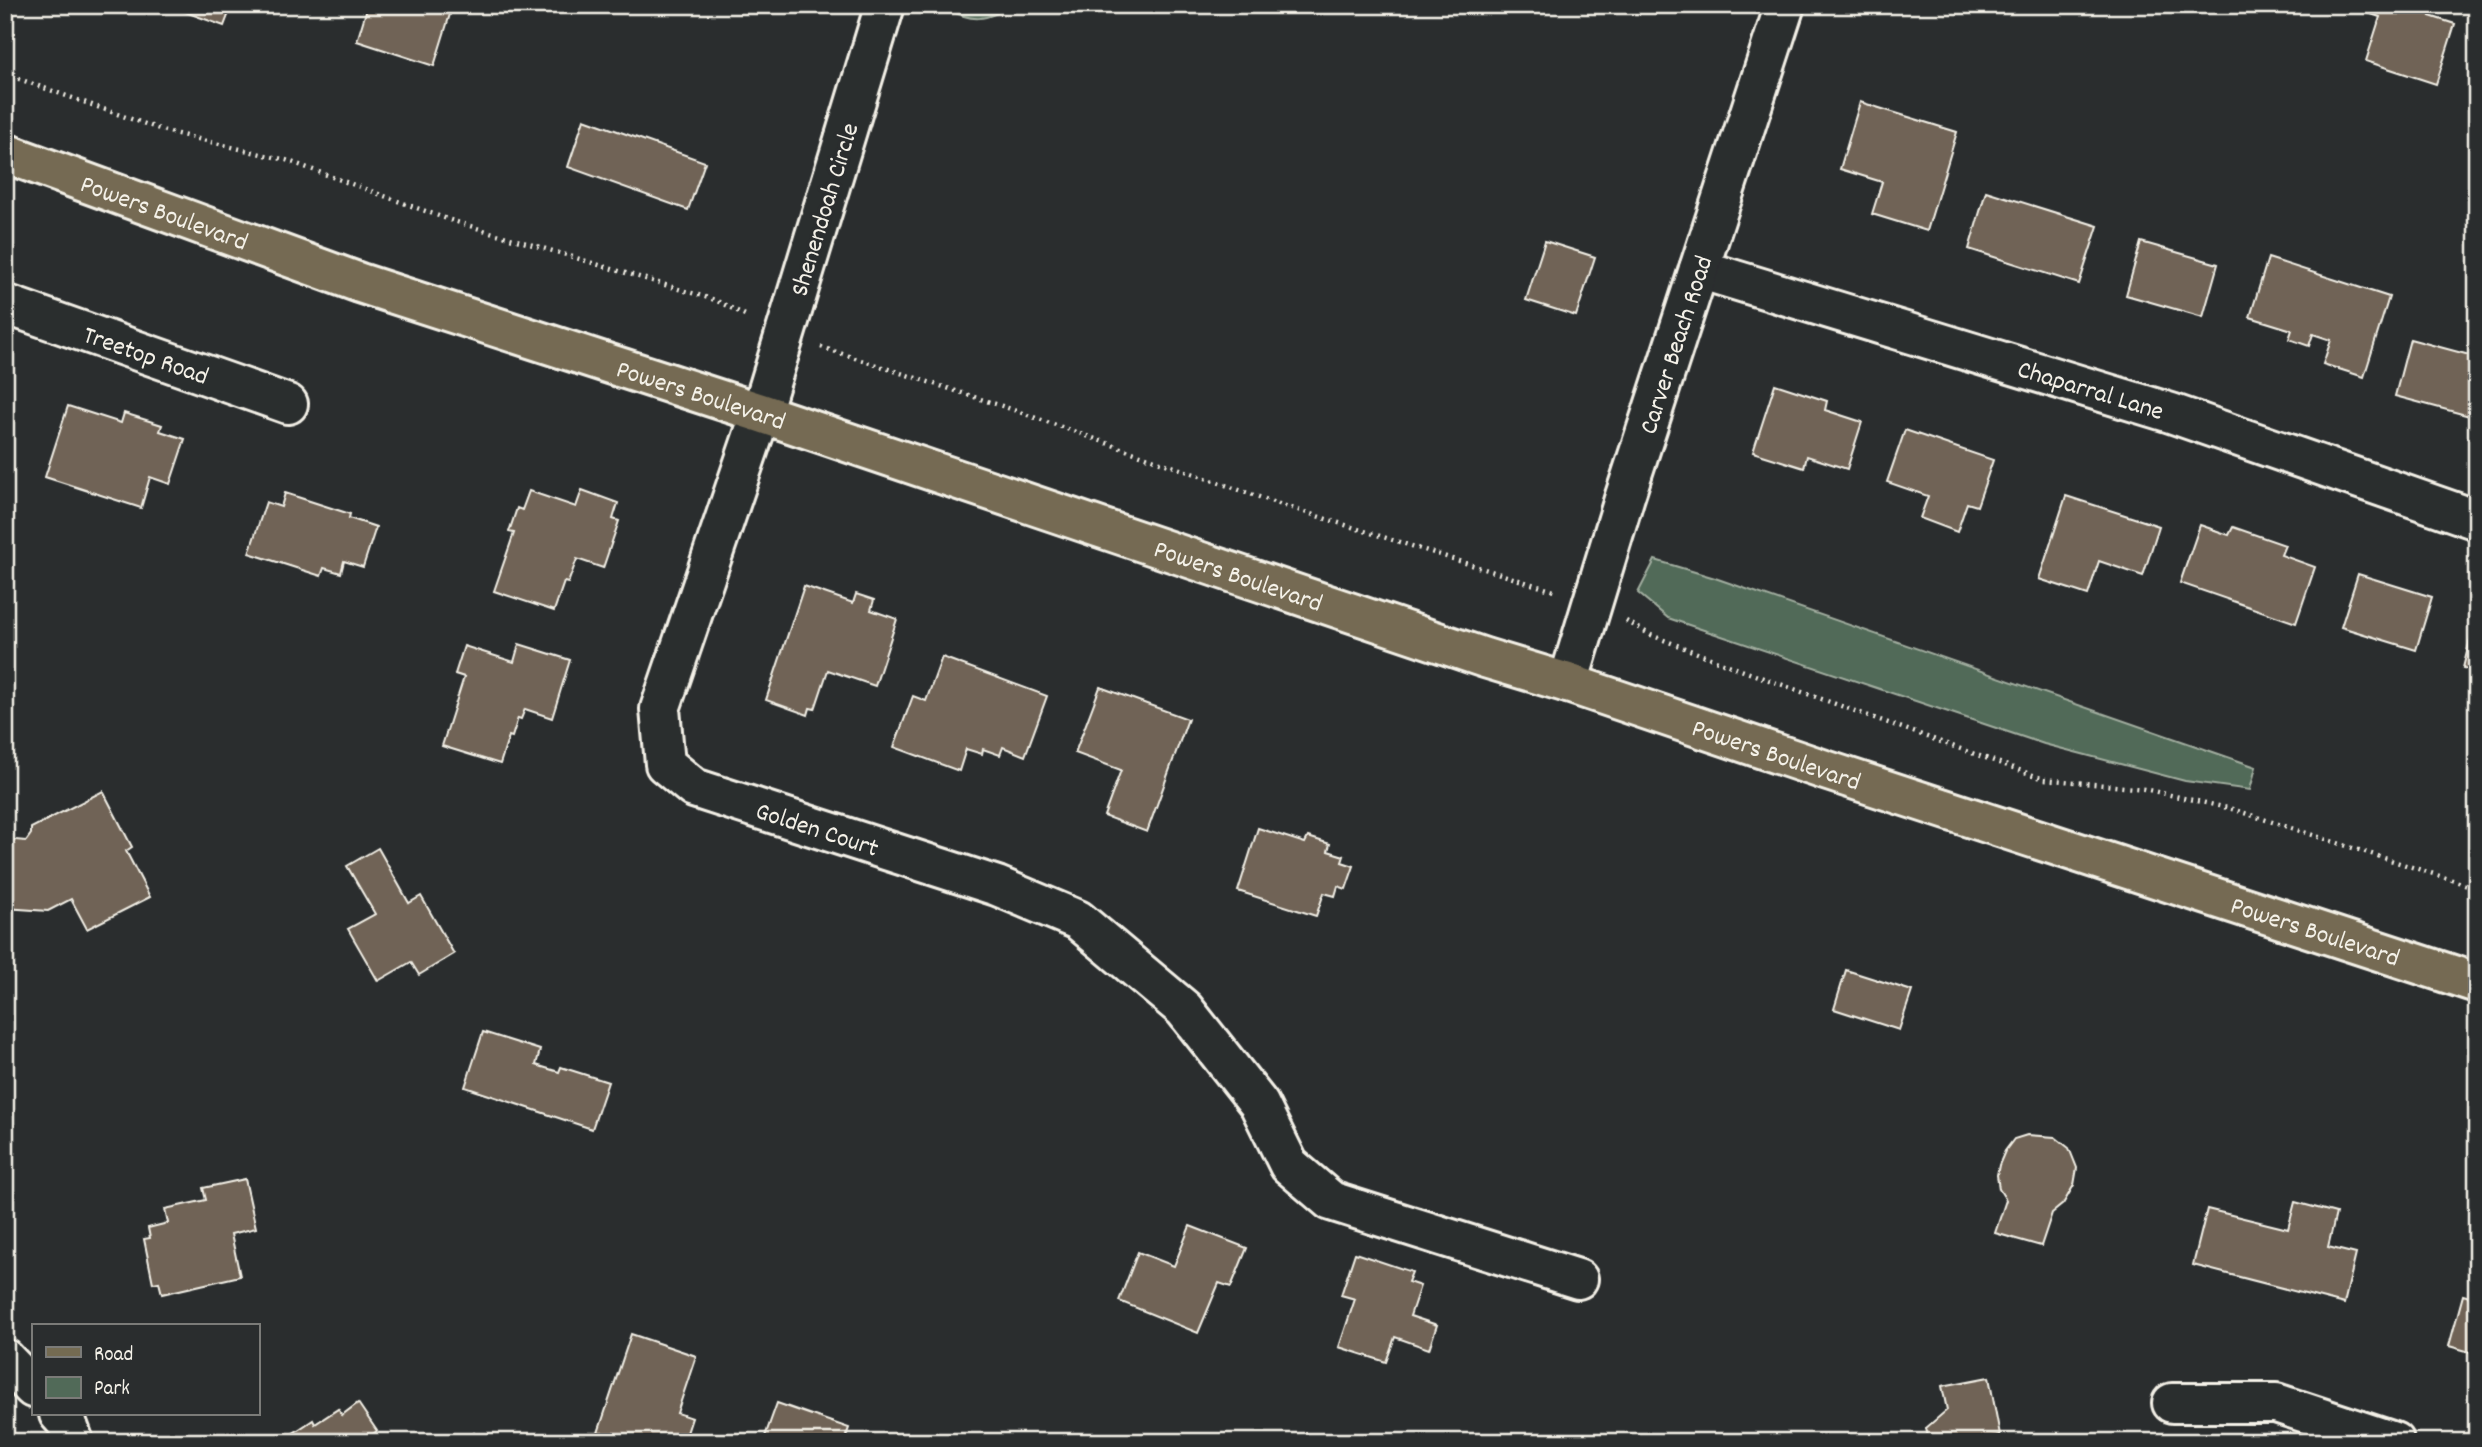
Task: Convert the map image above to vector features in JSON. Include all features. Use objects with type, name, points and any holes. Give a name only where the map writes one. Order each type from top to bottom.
[{"type":"main road","name":"Powers Boulevard","points":[[5,153],[360,283],[761,413],[1485,658],[2477,983]]},
{"type":"street","name":"Shenendoah Circle","points":[[761,413],[885,5]]},
{"type":"street","name":"Carver Beach Road","points":[[1568,683],[1625,496],[1785,5]]},
{"type":"street","name":"Chaparral Lane","points":[[1699,269],[2171,413],[2477,520]]},
{"type":"street","name":"Treetop Road","points":[[5,304],[288,404]]},
{"type":"street","name":"Golden Court","points":[[761,413],[660,709],[665,764],[694,788],[997,886],[1078,920],[1184,1009],[1259,1104],[1289,1165],[1331,1201],[1578,1279]]},
{"type":"street","points":[[5,1359],[32,1387]]},
{"type":"street","points":[[2172,1403],[2276,1403],[2395,1442]]},
{"type":"street","points":[[61,1416],[67,1423],[74,1442]]},
{"type":"path","points":[[5,74],[165,131],[286,160],[447,219],[715,300],[785,336],[1005,407],[1279,504],[1593,603],[1651,635],[2045,779],[2144,789],[2232,809],[2477,888]]},
{"type":"green space","points":[[942,5],[1013,5],[986,17],[972,18]]},
{"type":"green space","points":[[1655,560],[1715,578],[2256,767],[2250,790],[2185,781],[2044,744],[1668,618],[1638,593]]},
{"type":"building","points":[[166,5],[232,5],[224,26]]},
{"type":"building","points":[[368,5],[433,5],[451,11],[434,66],[357,41]]},
{"type":"building","points":[[2354,5],[2434,5],[2430,16],[2455,24],[2436,84],[2366,61],[2380,17],[2353,8]]},
{"type":"building","points":[[1860,102],[1957,132],[1927,231],[1872,214],[1882,182],[1840,169]]},
{"type":"building","points":[[584,119],[705,162],[688,210],[568,167]]},
{"type":"building","points":[[1986,191],[2098,226],[2079,284],[1969,249]]},
{"type":"building","points":[[1545,241],[1595,257],[1576,316],[1526,300]]},
{"type":"building","points":[[2141,242],[2218,264],[2203,317],[2126,295]]},
{"type":"building","points":[[2268,258],[2389,297],[2364,377],[2323,364],[2331,340],[2313,334],[2309,346],[2289,339],[2292,330],[2250,317]]},
{"type":"building","points":[[2410,339],[2477,357],[2477,418],[2395,396]]},
{"type":"building","points":[[1775,384],[1827,401],[1825,410],[1862,422],[1847,469],[1807,456],[1804,468],[1753,452]]},
{"type":"building","points":[[68,406],[121,423],[124,413],[162,425],[160,431],[185,439],[170,484],[150,477],[141,508],[45,477]]},
{"type":"building","points":[[1905,430],[1993,460],[1977,506],[1967,503],[1957,532],[1920,518],[1928,496],[1887,482]]},
{"type":"building","points":[[582,490],[618,503],[613,519],[619,521],[603,568],[577,559],[568,583],[564,582],[554,611],[494,591],[514,533],[509,532],[517,508],[522,510],[529,491],[576,507]]},
{"type":"building","points":[[285,493],[350,514],[349,518],[376,527],[363,567],[344,561],[341,573],[324,568],[321,576],[249,553],[266,502],[281,507]]},
{"type":"building","points":[[2066,496],[2159,526],[2143,576],[2099,561],[2088,595],[2039,579]]},
{"type":"building","points":[[2200,525],[2229,535],[2233,527],[2285,545],[2281,555],[2315,567],[2296,623],[2180,583]]},
{"type":"building","points":[[2358,574],[2432,597],[2416,650],[2341,627]]},
{"type":"building","points":[[804,586],[853,603],[856,594],[874,600],[871,610],[897,619],[875,686],[828,670],[815,709],[810,708],[808,715],[766,700]]},
{"type":"building","points":[[2477,616],[2477,671],[2463,668]]},
{"type":"building","points":[[519,644],[570,660],[552,718],[525,709],[521,719],[518,718],[512,737],[509,736],[500,764],[442,746],[464,677],[455,674],[464,646],[514,662]]},
{"type":"building","points":[[942,657],[1047,696],[1025,756],[1003,747],[1000,755],[983,749],[982,754],[966,749],[959,771],[894,747],[913,696],[926,701]]},
{"type":"building","points":[[1100,687],[1188,719],[1147,832],[1104,816],[1121,770],[1075,753]]},
{"type":"building","points":[[103,791],[132,847],[126,851],[150,897],[87,929],[71,899],[48,911],[5,908],[5,839],[26,841],[31,834],[31,828]]},
{"type":"building","points":[[1258,828],[1305,843],[1308,837],[1330,844],[1328,851],[1344,856],[1342,862],[1354,866],[1346,889],[1338,886],[1335,896],[1324,893],[1316,916],[1238,891]]},
{"type":"building","points":[[378,848],[409,903],[421,896],[454,954],[419,975],[411,962],[378,981],[348,929],[375,914],[347,866]]},
{"type":"building","points":[[1846,970],[1912,991],[1899,1030],[1834,1009]]},
{"type":"building","points":[[483,1032],[540,1050],[536,1065],[559,1072],[561,1067],[608,1082],[592,1129],[465,1087]]},
{"type":"building","points":[[2027,1135],[2055,1137],[2069,1148],[2077,1168],[2074,1185],[2063,1204],[2052,1213],[2041,1246],[1995,1233],[2006,1200],[1999,1189],[1999,1165],[2014,1139]]},
{"type":"building","points":[[245,1179],[256,1228],[231,1234],[240,1276],[162,1294],[159,1282],[153,1283],[144,1239],[150,1238],[148,1228],[168,1223],[165,1209],[206,1200],[203,1188]]},
{"type":"building","points":[[2295,1202],[2336,1213],[2328,1247],[2356,1254],[2344,1304],[2193,1265],[2207,1209],[2288,1229]]},
{"type":"building","points":[[1190,1226],[1247,1248],[1231,1287],[1219,1283],[1198,1333],[1119,1301],[1138,1252],[1174,1266]]},
{"type":"building","points":[[1355,1253],[1412,1272],[1408,1282],[1420,1286],[1410,1316],[1437,1325],[1429,1349],[1395,1337],[1386,1362],[1339,1347],[1355,1299],[1341,1295]]},
{"type":"building","points":[[2463,1295],[2477,1299],[2477,1354],[2449,1346]]},
{"type":"building","points":[[631,1334],[696,1356],[677,1413],[692,1418],[684,1442],[595,1442]]},
{"type":"building","points":[[1989,1377],[2000,1435],[1986,1438],[1987,1442],[1929,1442],[1926,1428],[1947,1410],[1942,1386]]},
{"type":"building","points":[[358,1403],[377,1431],[362,1442],[280,1442],[313,1420],[315,1424],[338,1409],[342,1415]]},
{"type":"building","points":[[777,1403],[849,1428],[844,1442],[763,1442]]},
{"type":"building","points":[[474,1433],[481,1442],[463,1442]]}]
